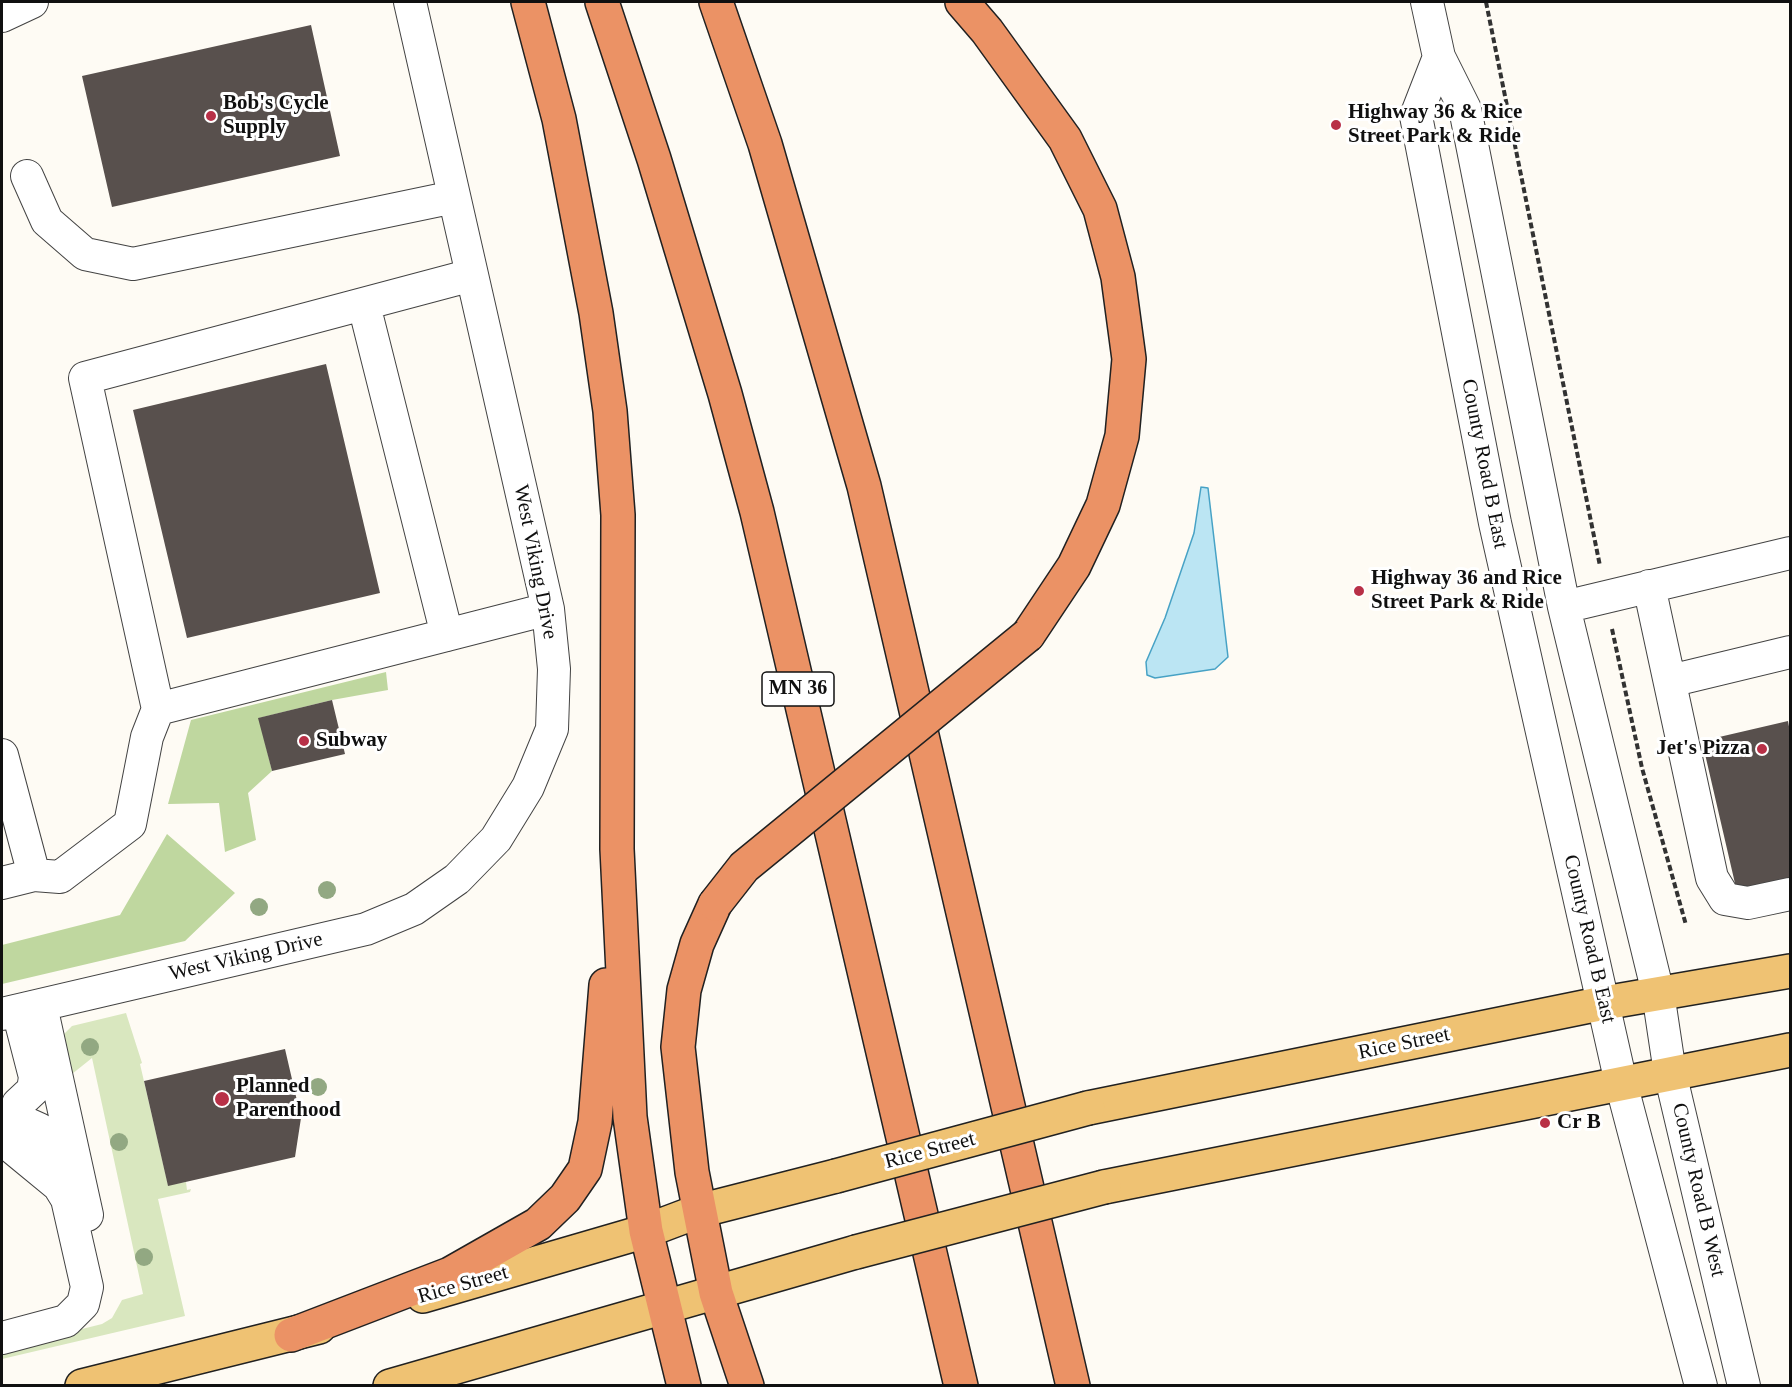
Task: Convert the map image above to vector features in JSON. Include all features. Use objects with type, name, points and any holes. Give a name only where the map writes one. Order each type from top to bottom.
[{"type":"highway","points":[[528,2],[559,119],[596,313],[610,411],[618,515],[617,849],[630,1117],[646,1231],[684,1386]]},
{"type":"highway","name":"MN 36","points":[[602,2],[654,159],[725,394],[757,512],[961,1386]]},
{"type":"highway","points":[[716,2],[765,144],[864,486],[1073,1386]]},
{"type":"highway","points":[[747,1386],[716,1293],[699,1212],[678,1047],[684,990],[698,944],[715,904],[744,867],[1028,635],[1074,566],[1103,504],[1122,436],[1129,359],[1118,278],[1100,209],[1065,139],[987,31],[962,2]]},
{"type":"highway","points":[[291,1335],[450,1274],[529,1230],[565,1198],[585,1169],[595,1122],[617,849]]},
{"type":"main road","name":"Rice Street","points":[[82,1386],[291,1335],[646,1231],[699,1212],[1088,1108],[1605,1003],[1791,971]]},
{"type":"main road","points":[[390,1386],[856,1252],[1104,1187],[1791,1050]]},
{"type":"street","points":[[2,16],[32,2]]},
{"type":"street","name":"West Viking Drive","points":[[20,1010],[366,929],[414,909],[457,879],[496,838],[528,787],[552,729],[554,669],[548,609],[410,2]]},
{"type":"street","points":[[1427,2],[1438,57],[1465,109],[1564,607],[1658,993]]},
{"type":"street","name":"County Road B East","points":[[1438,57],[1416,116],[1495,523],[1605,1003],[1621,1083]]},
{"type":"street","points":[[27,177],[47,221],[85,254],[133,264],[454,197]]},
{"type":"street","points":[[2,883],[34,874],[60,877],[130,824],[147,737],[158,710],[85,378],[472,275]]},
{"type":"street","points":[[364,305],[447,635]]},
{"type":"street","points":[[1564,607],[1791,553]]},
{"type":"street","points":[[1649,586],[1712,878],[1725,899],[1748,903],[1791,894]]},
{"type":"street","points":[[158,710],[548,609]]},
{"type":"street","points":[[1670,681],[1791,652]]},
{"type":"street","points":[[2,755],[34,874]]},
{"type":"street","name":"County Road B West","points":[[1658,993],[1670,1073],[1744,1386]]},
{"type":"street","points":[[7,1112],[33,1090],[35,1077],[20,1010]]},
{"type":"street","points":[[20,1010],[67,1130],[95,1248]]},
{"type":"street","name":"County Road B West","points":[[1621,1083],[1701,1386]]},
{"type":"street","points":[[7,1112],[46,1108],[67,1130]]},
{"type":"street","points":[[2,1338],[66,1321],[83,1304],[87,1287],[50,1138],[30,1123],[19,1120],[7,1112]]},
{"type":"street","points":[[2,1139],[59,1186],[67,1199]]},
{"type":"path","points":[[1486,2],[1642,768],[1686,925]]},
{"type":"green space","points":[[386,672],[388,690],[332,700],[259,718],[272,771],[248,793],[256,840],[225,852],[219,803],[168,804],[191,720]]},
{"type":"green space","points":[[167,834],[235,893],[185,941],[2,984],[2,945],[120,915]]},
{"type":"green space","points":[[126,1013],[142,1063],[140,1064],[168,1185],[186,1182],[187,1190],[191,1189],[190,1192],[158,1199],[185,1316],[2,1359],[2,1349],[102,1324],[112,1318],[122,1300],[143,1294],[92,1058],[72,1074],[61,1037],[72,1026]]},
{"type":"water","points":[[1201,487],[1208,488],[1228,657],[1215,669],[1155,678],[1147,675],[1146,662],[1165,618],[1194,533]]},
{"type":"building","name":"Bob's Cycle Supply","points":[[311,25],[340,156],[112,207],[82,76]]},
{"type":"building","points":[[326,364],[380,593],[187,638],[133,410]]},
{"type":"building","points":[[332,700],[345,754],[272,771],[258,718]]},
{"type":"building","points":[[1788,721],[1790,732],[1790,880],[1737,892],[1702,741]]},
{"type":"building","name":"Planned Parenthood","points":[[285,1049],[301,1118],[295,1157],[168,1186],[144,1081]]},
{"type":"place","name":"Bob's Cycle Supply","points":[[211,116]]},
{"type":"place","name":"Highway 36 & Rice Street Park & Ride","points":[[1336,125]]},
{"type":"place","name":"Highway 36 and Rice Street Park & Ride","points":[[1359,591]]},
{"type":"place","name":"Subway","points":[[304,741]]},
{"type":"place","name":"Jet's Pizza","points":[[1762,749]]},
{"type":"place","name":"Planned Parenthood","points":[[222,1099]]},
{"type":"place","name":"Cr B","points":[[1545,1123]]}]
